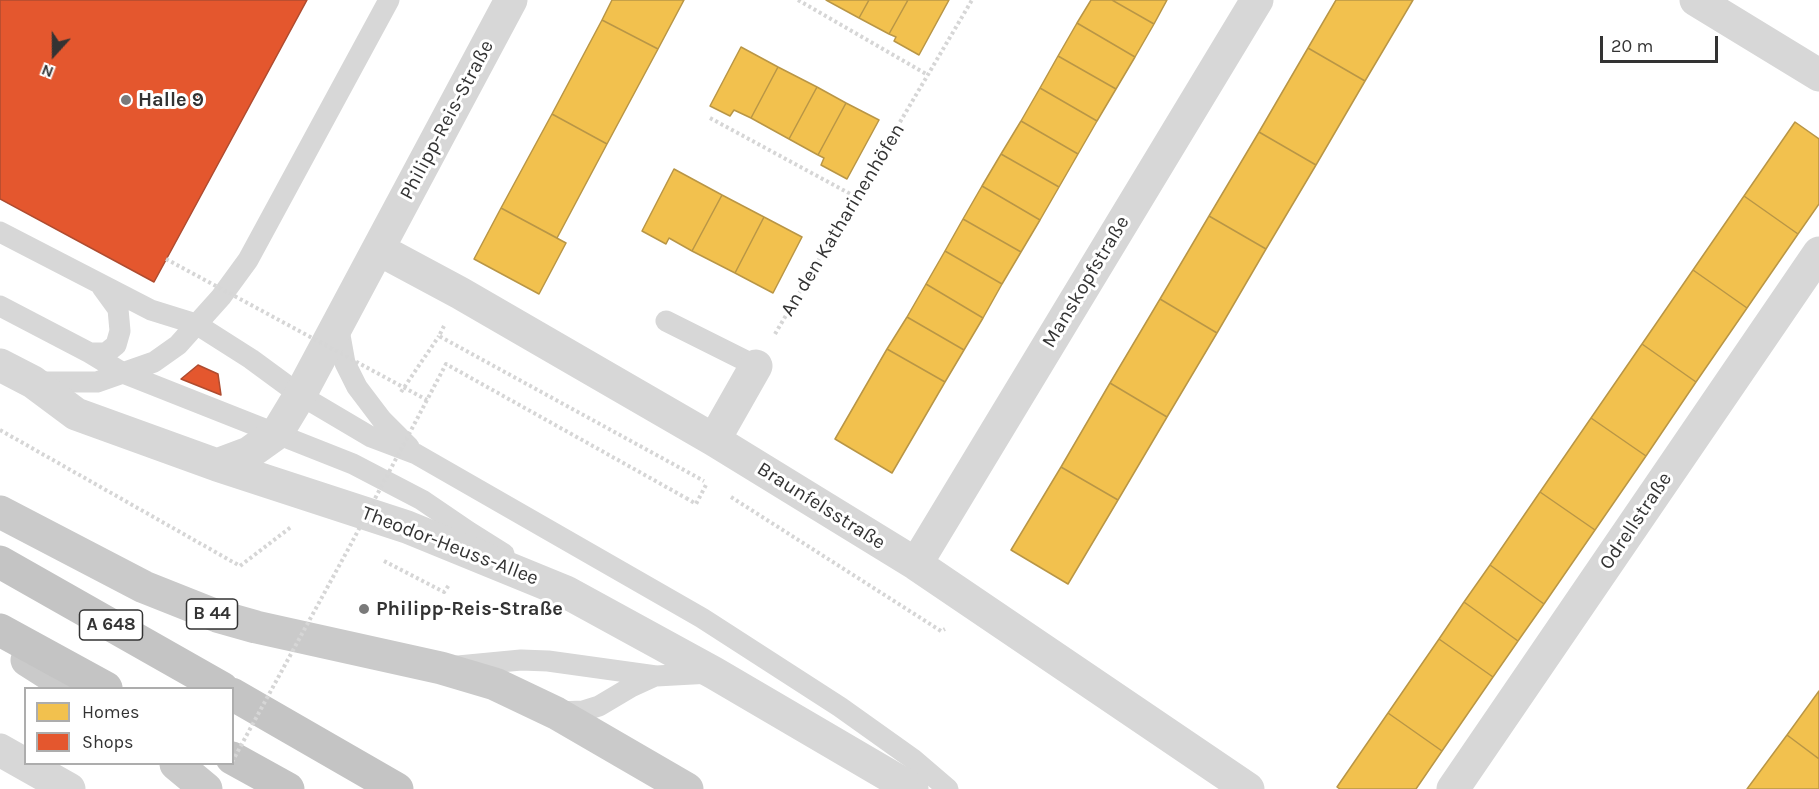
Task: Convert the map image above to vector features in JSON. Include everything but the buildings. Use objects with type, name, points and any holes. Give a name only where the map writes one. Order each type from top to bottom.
[{"type":"highway","name":"A 648","points":[[0,562],[220,687]]},
{"type":"highway","points":[[0,630],[104,687]]},
{"type":"highway","points":[[234,695],[397,789]]},
{"type":"highway","points":[[234,761],[288,789]]},
{"type":"main road","name":"B 44","points":[[0,512],[144,587],[217,616],[256,627],[441,668],[495,684],[556,712],[687,789]]},
{"type":"main road","points":[[0,643],[69,687]]},
{"type":"main road","points":[[177,765],[206,789]]},
{"type":"street","name":"Philipp-Reis-Straße","points":[[217,465],[249,453],[277,433],[300,395],[511,0]]},
{"type":"street","name":"Manskopfstraße","points":[[916,564],[1257,0]]},
{"type":"street","points":[[1696,0],[1819,75]]},
{"type":"street","name":"Braunfelsstraße","points":[[378,249],[460,293],[714,440],[916,564],[1248,789]]},
{"type":"street","name":"Odrellstraße","points":[[1453,789],[1819,253]]},
{"type":"street","name":"Theodor-Heuss-Allee","points":[[0,365],[33,382],[76,414],[217,465],[407,527],[566,592],[714,673],[912,789]]},
{"type":"street","points":[[714,440],[756,366]]},
{"type":"street","points":[[0,750],[24,764]]},
{"type":"street","points":[[27,765],[69,789]]},
{"type":"lane","points":[[33,382],[96,382],[154,362],[178,345],[221,297],[248,260],[389,0]]},
{"type":"lane","points":[[0,232],[151,310],[196,324],[252,359],[300,395],[371,436],[416,454],[702,618],[849,714],[913,759],[948,789]]},
{"type":"lane","points":[[90,353],[106,353],[116,345],[120,331],[118,309],[99,284]]},
{"type":"lane","points":[[0,306],[123,373],[353,464],[422,500],[566,592]]},
{"type":"lane","points":[[666,321],[756,366]]},
{"type":"lane","points":[[338,324],[345,363],[357,387],[382,420],[416,454]]},
{"type":"lane","points":[[441,668],[530,660],[656,676],[714,673]]},
{"type":"lane","points":[[556,712],[583,711],[599,706],[631,687],[656,676]]},
{"type":"path","points":[[798,0],[928,75]]},
{"type":"path","name":"An den Katharinenhöfen","points":[[756,366],[972,0]]},
{"type":"path","points":[[710,118],[856,197]]},
{"type":"path","points":[[166,259],[427,400]]},
{"type":"path","points":[[234,756],[351,544],[446,364],[696,504],[707,483],[439,336],[460,293]]},
{"type":"path","points":[[351,544],[361,549]]},
{"type":"path","points":[[380,559],[438,589]]},
{"type":"place","name":"Halle 9","points":[[126,100]]},
{"type":"place","name":"Philipp-Reis-Straße","points":[[364,609]]}]
